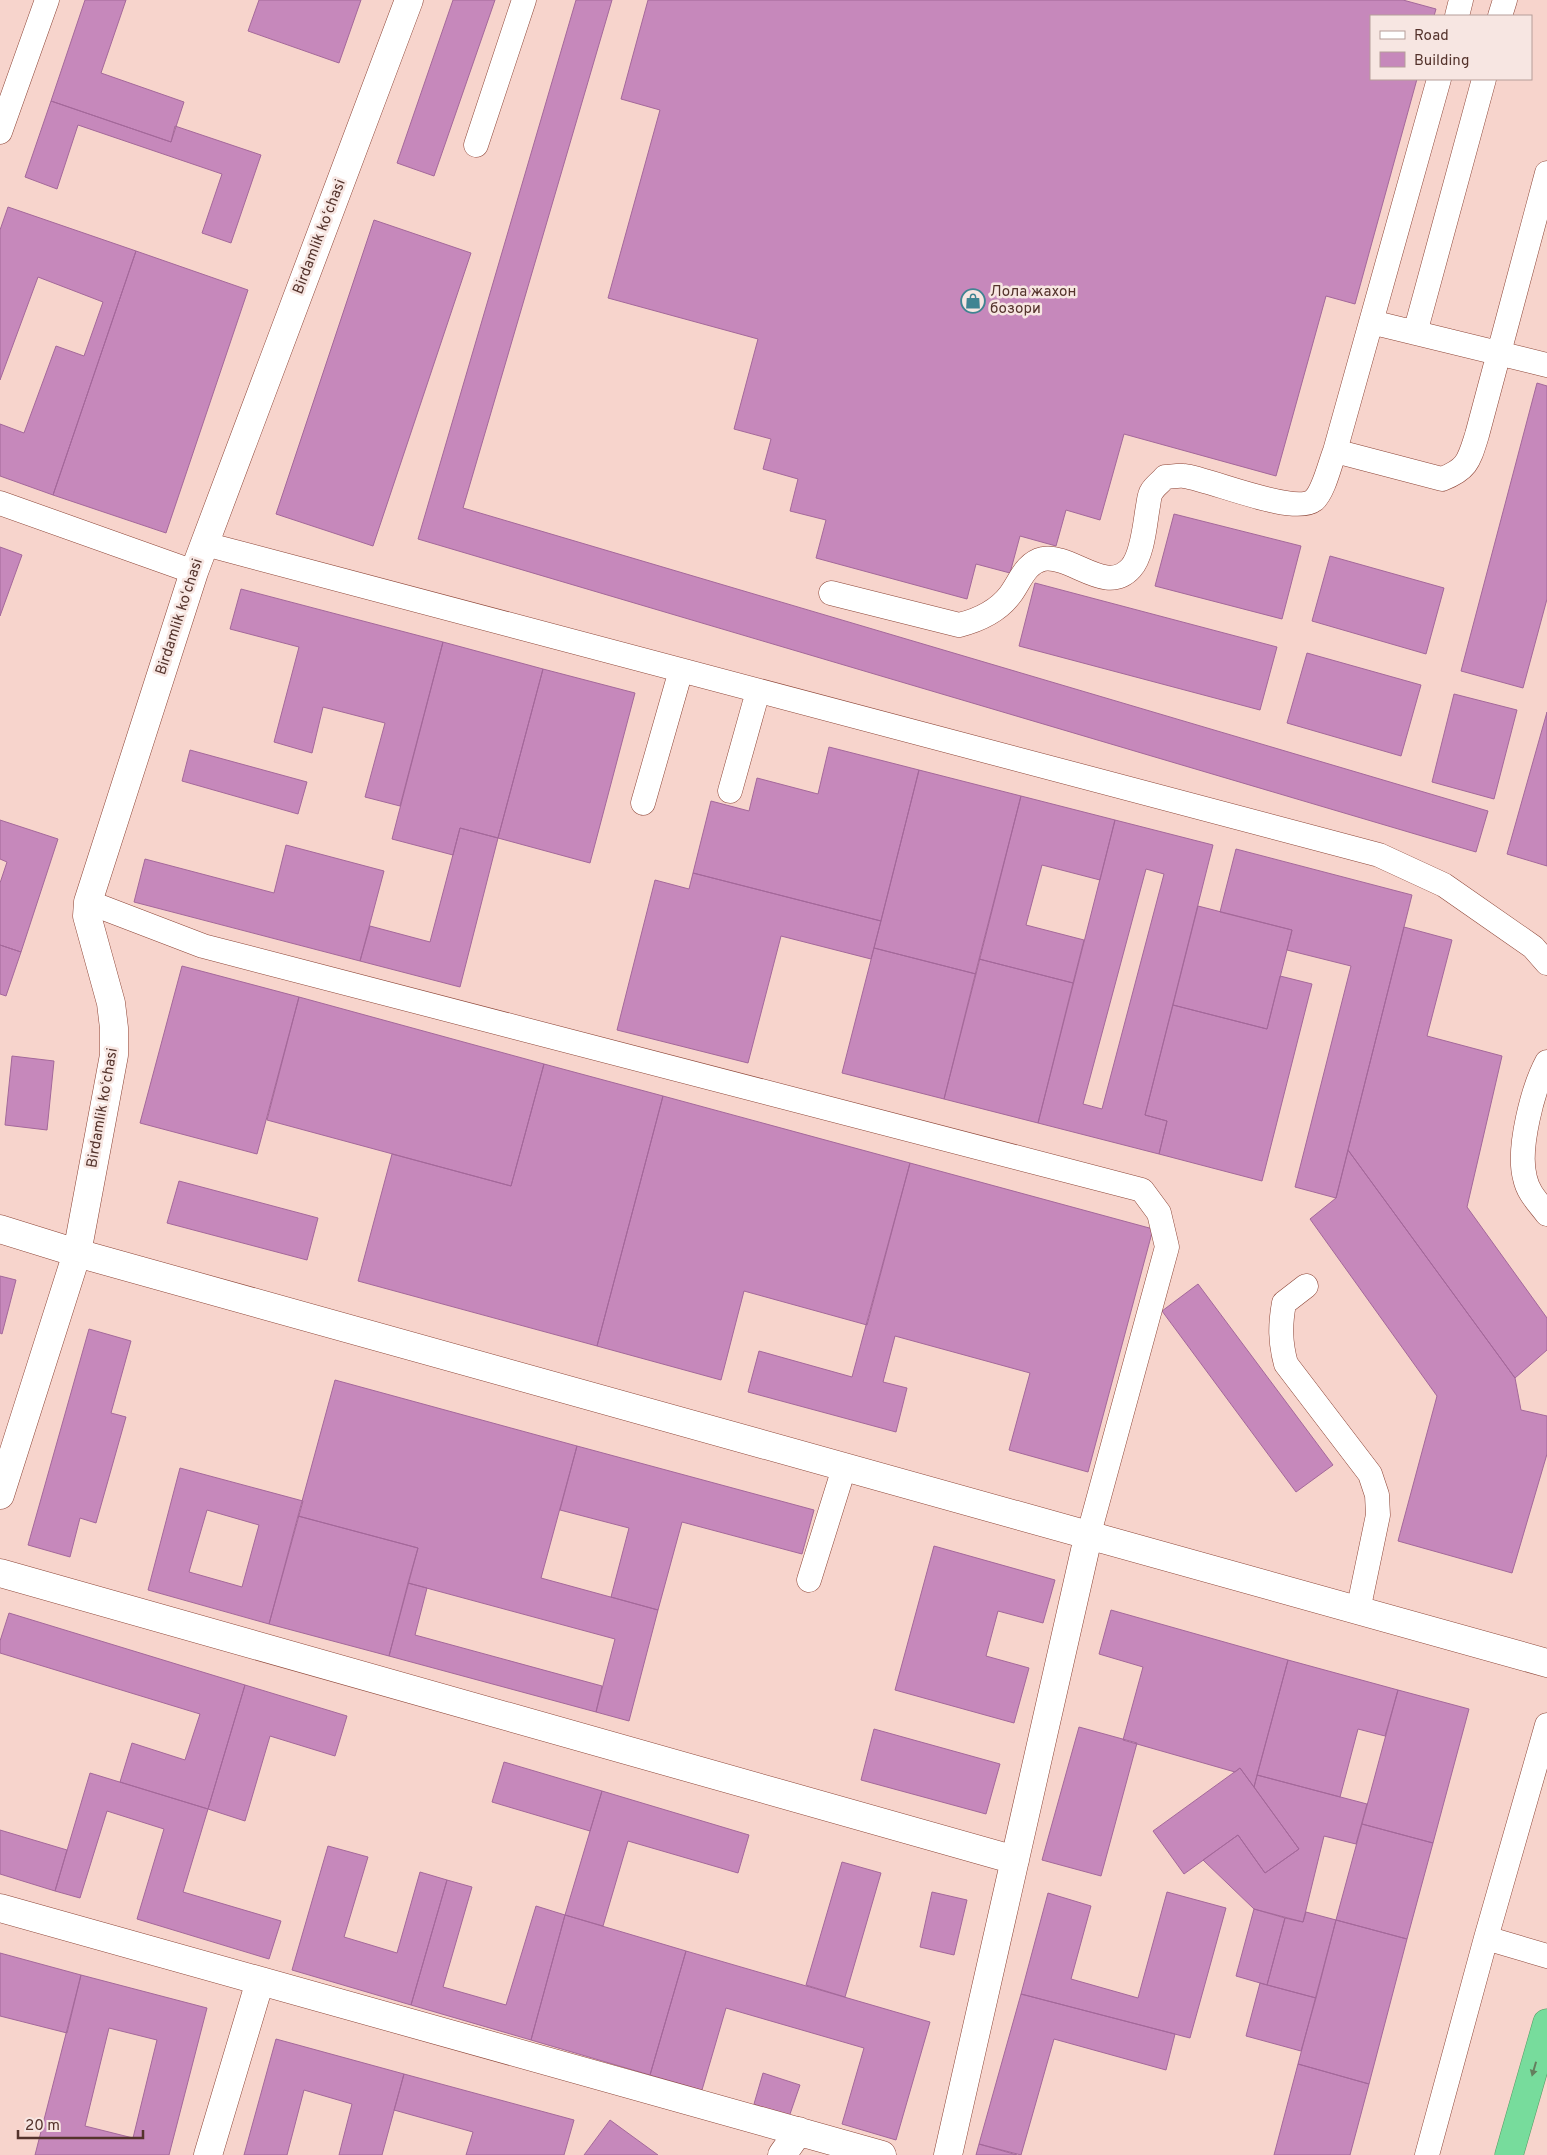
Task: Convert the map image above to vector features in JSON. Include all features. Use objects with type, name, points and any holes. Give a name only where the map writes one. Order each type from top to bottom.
[{"type":"highway","points":[[1509,2155],[1547,2023]]},
{"type":"street","name":"Birdamlik koʻchasi","points":[[0,1495],[77,1253],[114,1056],[114,1028],[111,1003],[87,916],[88,902],[194,572],[409,0]]},
{"type":"street","points":[[0,1229],[77,1253],[1088,1537],[1547,1663]]},
{"type":"street","points":[[948,2155],[1088,1537]]},
{"type":"street","points":[[0,1573],[1015,1860]]},
{"type":"street","points":[[0,1908],[882,2155]]},
{"type":"street","points":[[208,2155],[260,1981]]},
{"type":"street","points":[[782,2155],[799,2131]]},
{"type":"lane","points":[[0,132],[47,0]]},
{"type":"lane","points":[[476,145],[524,0]]},
{"type":"lane","points":[[1457,15],[1461,0]]},
{"type":"lane","points":[[1500,15],[1505,0]]},
{"type":"lane","points":[[831,593],[958,625],[977,620],[990,613],[1010,596],[1027,569],[1036,561],[1049,558],[1106,578],[1122,576],[1133,566],[1140,547],[1151,492],[1165,477],[1184,476],[1280,502],[1302,505],[1314,500],[1324,483],[1335,450],[1439,80]]},
{"type":"lane","points":[[1415,333],[1484,80]]},
{"type":"lane","points":[[1335,450],[1442,479],[1455,474],[1468,462],[1547,173]]},
{"type":"lane","points":[[1371,322],[1547,365]]},
{"type":"lane","points":[[0,503],[194,572]]},
{"type":"lane","points":[[205,544],[1379,855],[1444,885],[1533,947],[1547,963]]},
{"type":"lane","points":[[643,803],[681,670]]},
{"type":"lane","points":[[730,791],[758,691]]},
{"type":"lane","points":[[88,902],[202,946],[1142,1190],[1159,1213],[1167,1247],[1088,1537]]},
{"type":"lane","points":[[1547,1062],[1538,1079],[1522,1153],[1524,1178],[1530,1194],[1547,1214]]},
{"type":"lane","points":[[1306,1286],[1284,1303],[1280,1326],[1281,1344],[1286,1364],[1370,1474],[1377,1495],[1378,1515],[1358,1611]]},
{"type":"lane","points":[[809,1580],[844,1468]]},
{"type":"lane","points":[[1427,2155],[1486,1938],[1547,1725]]},
{"type":"lane","points":[[1486,1938],[1547,1956]]},
{"type":"building","points":[[85,0],[126,0],[101,73],[184,102],[171,142],[51,101]]},
{"type":"building","points":[[259,0],[361,0],[339,63],[248,31]]},
{"type":"building","points":[[453,0],[495,0],[434,176],[397,163]]},
{"type":"building","points":[[576,0],[612,0],[463,508],[1488,811],[1476,852],[418,539]]},
{"type":"building","name":"Лола жахон бозори","points":[[648,0],[1403,0],[1436,9],[1434,15],[1370,15],[1370,80],[1417,80],[1355,304],[1326,296],[1276,476],[1124,434],[1100,520],[1066,510],[1056,546],[1020,536],[1010,573],[976,564],[967,599],[816,558],[826,520],[790,511],[798,479],[763,469],[771,439],[734,429],[758,339],[608,298],[660,110],[621,99]]},
{"type":"building","points":[[51,101],[171,142],[175,126],[261,155],[231,243],[202,233],[222,174],[78,125],[57,189],[25,177]]},
{"type":"building","points":[[8,207],[136,251],[53,495],[0,476],[0,424],[24,433],[56,346],[84,356],[103,302],[38,277],[0,380],[0,230]]},
{"type":"building","points":[[374,220],[471,253],[373,546],[276,514]]},
{"type":"building","points":[[136,251],[248,290],[166,533],[53,495]]},
{"type":"building","points":[[1537,383],[1547,386],[1547,599],[1523,688],[1461,671]]},
{"type":"building","points":[[1174,514],[1301,546],[1282,619],[1155,586]]},
{"type":"building","points":[[0,547],[22,555],[0,616]]},
{"type":"building","points":[[1330,556],[1444,588],[1426,654],[1312,621]]},
{"type":"building","points":[[1035,583],[1277,647],[1260,710],[1019,646]]},
{"type":"building","points":[[241,589],[443,642],[400,806],[365,797],[385,723],[323,707],[312,753],[274,742],[299,647],[230,629]]},
{"type":"building","points":[[443,642],[543,669],[498,838],[460,828],[453,855],[392,839]]},
{"type":"building","points":[[1307,653],[1421,685],[1401,756],[1287,723]]},
{"type":"building","points":[[543,669],[635,693],[590,863],[498,838]]},
{"type":"building","points":[[1454,694],[1517,710],[1494,799],[1432,782]]},
{"type":"building","points":[[1547,712],[1547,866],[1507,854]]},
{"type":"building","points":[[829,747],[919,770],[881,921],[693,873],[711,801],[749,811],[757,778],[818,794]]},
{"type":"building","points":[[190,750],[307,782],[298,814],[182,781]]},
{"type":"building","points":[[919,770],[1021,796],[976,974],[874,948]]},
{"type":"building","points":[[1021,796],[1115,820],[1100,880],[1042,865],[1026,925],[1084,940],[1073,983],[979,959]]},
{"type":"building","points":[[0,820],[58,839],[21,952],[0,945],[0,883],[7,862],[0,859]]},
{"type":"building","points":[[1115,820],[1213,845],[1145,1115],[1167,1121],[1159,1154],[1038,1123]],"holes":[[[1146,869],[1164,874],[1102,1109],[1083,1104]]]},
{"type":"building","points":[[460,828],[498,838],[460,987],[360,961],[370,926],[430,942]]},
{"type":"building","points":[[286,845],[384,871],[360,961],[134,902],[145,859],[274,893]]},
{"type":"building","points":[[1236,849],[1412,895],[1336,1198],[1295,1187],[1351,966],[1287,950],[1292,930],[1220,912]]},
{"type":"building","points":[[693,873],[881,921],[871,959],[781,936],[748,1063],[617,1030],[655,880],[689,889]]},
{"type":"building","points":[[1198,906],[1292,930],[1267,1029],[1173,1005]]},
{"type":"building","points":[[1404,927],[1452,940],[1427,1036],[1502,1056],[1467,1207],[1547,1318],[1547,1350],[1515,1378],[1348,1150]]},
{"type":"building","points":[[0,945],[21,952],[6,996],[0,994]]},
{"type":"building","points":[[874,948],[976,974],[944,1099],[842,1073]]},
{"type":"building","points":[[979,959],[1073,983],[1038,1123],[944,1099]]},
{"type":"building","points":[[182,966],[299,997],[257,1154],[140,1123]]},
{"type":"building","points":[[1280,976],[1312,984],[1262,1181],[1159,1154],[1167,1121],[1145,1115],[1173,1005],[1267,1029]]},
{"type":"building","points":[[299,997],[544,1064],[511,1186],[267,1120]]},
{"type":"building","points":[[12,1056],[54,1061],[47,1130],[5,1125]]},
{"type":"building","points":[[544,1064],[663,1096],[597,1346],[358,1281],[392,1154],[511,1186]]},
{"type":"building","points":[[663,1096],[910,1163],[867,1325],[744,1291],[721,1380],[597,1346]]},
{"type":"building","points":[[1348,1150],[1515,1378],[1521,1410],[1547,1416],[1547,1454],[1512,1573],[1398,1541],[1437,1396],[1310,1219],[1336,1198]]},
{"type":"building","points":[[910,1163],[1153,1229],[1088,1472],[1009,1450],[1030,1373],[895,1336],[883,1382],[907,1388],[896,1432],[748,1392],[759,1351],[852,1377]]},
{"type":"building","points":[[179,1181],[318,1218],[307,1260],[167,1223]]},
{"type":"building","points":[[0,1276],[16,1280],[2,1334],[0,1333]]},
{"type":"building","points":[[1198,1284],[1333,1465],[1296,1492],[1162,1311]]},
{"type":"building","points":[[89,1329],[131,1341],[111,1413],[126,1417],[96,1523],[80,1518],[70,1557],[28,1545]]},
{"type":"building","points":[[335,1380],[577,1446],[541,1578],[658,1610],[629,1721],[596,1712],[615,1639],[408,1583],[418,1548],[298,1516]]},
{"type":"building","points":[[577,1446],[814,1510],[802,1554],[682,1522],[658,1610],[611,1597],[629,1528],[560,1510]]},
{"type":"building","points":[[180,1468],[303,1501],[269,1624],[148,1590]],"holes":[[[207,1510],[259,1525],[242,1587],[189,1572]]]},
{"type":"building","points":[[298,1516],[418,1548],[389,1656],[269,1624]]},
{"type":"building","points":[[934,1546],[1055,1580],[1043,1623],[998,1611],[986,1656],[1029,1668],[1014,1723],[895,1690]]},
{"type":"building","points":[[408,1583],[427,1588],[415,1635],[602,1686],[596,1712],[389,1656]]},
{"type":"building","points":[[1111,1610],[1288,1660],[1254,1787],[1240,1768],[1235,1772],[1123,1740],[1143,1667],[1099,1654]]},
{"type":"building","points":[[9,1613],[245,1685],[208,1809],[120,1782],[132,1743],[185,1760],[200,1714],[0,1653],[0,1641]]},
{"type":"building","points":[[1288,1660],[1398,1690],[1385,1736],[1358,1729],[1340,1797],[1257,1775]]},
{"type":"building","points":[[245,1685],[347,1716],[335,1756],[270,1736],[245,1821],[208,1809]]},
{"type":"building","points":[[1398,1690],[1469,1709],[1433,1843],[1362,1824]]},
{"type":"building","points":[[1079,1727],[1137,1743],[1101,1876],[1042,1860]]},
{"type":"building","points":[[874,1729],[1000,1764],[986,1814],[861,1780]]},
{"type":"building","points":[[504,1762],[602,1791],[590,1831],[492,1802]]},
{"type":"building","points":[[1240,1768],[1299,1849],[1265,1873],[1238,1835],[1184,1874],[1153,1831]]},
{"type":"building","points":[[90,1773],[208,1809],[183,1892],[281,1921],[269,1959],[137,1919],[164,1829],[107,1811],[80,1898],[55,1891]]},
{"type":"building","points":[[1257,1775],[1367,1804],[1356,1844],[1324,1836],[1303,1922],[1254,1909],[1203,1860],[1238,1835],[1265,1873],[1299,1849],[1254,1787]]},
{"type":"building","points":[[602,1791],[749,1835],[738,1873],[628,1841],[603,1926],[565,1915]]},
{"type":"building","points":[[1362,1824],[1433,1843],[1407,1939],[1336,1920]]},
{"type":"building","points":[[0,1830],[67,1850],[55,1891],[0,1874]]},
{"type":"building","points":[[328,1846],[368,1857],[344,1937],[397,1953],[420,1872],[447,1880],[411,2005],[292,1970]]},
{"type":"building","points":[[842,1862],[881,1873],[845,1997],[806,1985]]},
{"type":"building","points":[[447,1880],[472,1887],[443,1987],[506,2005],[536,1906],[565,1915],[531,2040],[411,2005]]},
{"type":"building","points":[[932,1892],[967,1900],[954,1955],[920,1947]]},
{"type":"building","points":[[1167,1892],[1226,1908],[1190,2038],[1021,1994],[1048,1893],[1091,1906],[1071,1979],[1138,1998]]},
{"type":"building","points":[[1254,1909],[1285,1918],[1267,1985],[1236,1976]]},
{"type":"building","points":[[1306,1912],[1336,1920],[1316,1998],[1267,1985],[1285,1918],[1303,1922]]},
{"type":"building","points":[[565,1915],[686,1951],[650,2075],[531,2040]]},
{"type":"building","points":[[1336,1920],[1407,1939],[1369,2084],[1298,2064]]},
{"type":"building","points":[[686,1951],[930,2022],[896,2140],[842,2124],[864,2048],[726,2008],[702,2090],[650,2075]]},
{"type":"building","points":[[0,1953],[81,1975],[67,2033],[0,2016]]},
{"type":"building","points":[[81,1975],[207,2008],[169,2155],[35,2155]],"holes":[[[109,2028],[157,2040],[133,2138],[85,2126]]]},
{"type":"building","points":[[1260,1983],[1316,1998],[1301,2051],[1246,2036]]},
{"type":"building","points":[[1021,1994],[1175,2034],[1166,2070],[1054,2039],[1021,2155],[979,2144]]},
{"type":"building","points":[[276,2039],[404,2074],[382,2155],[339,2155],[352,2104],[304,2090],[287,2155],[244,2155]]},
{"type":"building","points":[[1298,2064],[1369,2084],[1350,2155],[1274,2155]]},
{"type":"building","points":[[763,2073],[800,2085],[789,2117],[754,2104]]},
{"type":"building","points":[[404,2074],[574,2120],[564,2155],[466,2155],[473,2132],[394,2110]]},
{"type":"building","points":[[610,2120],[658,2155],[584,2155]]},
{"type":"building","points":[[979,2144],[1017,2155],[976,2155]]},
{"type":"place","name":"Лола жахон бозори","points":[[973,301]]}]
